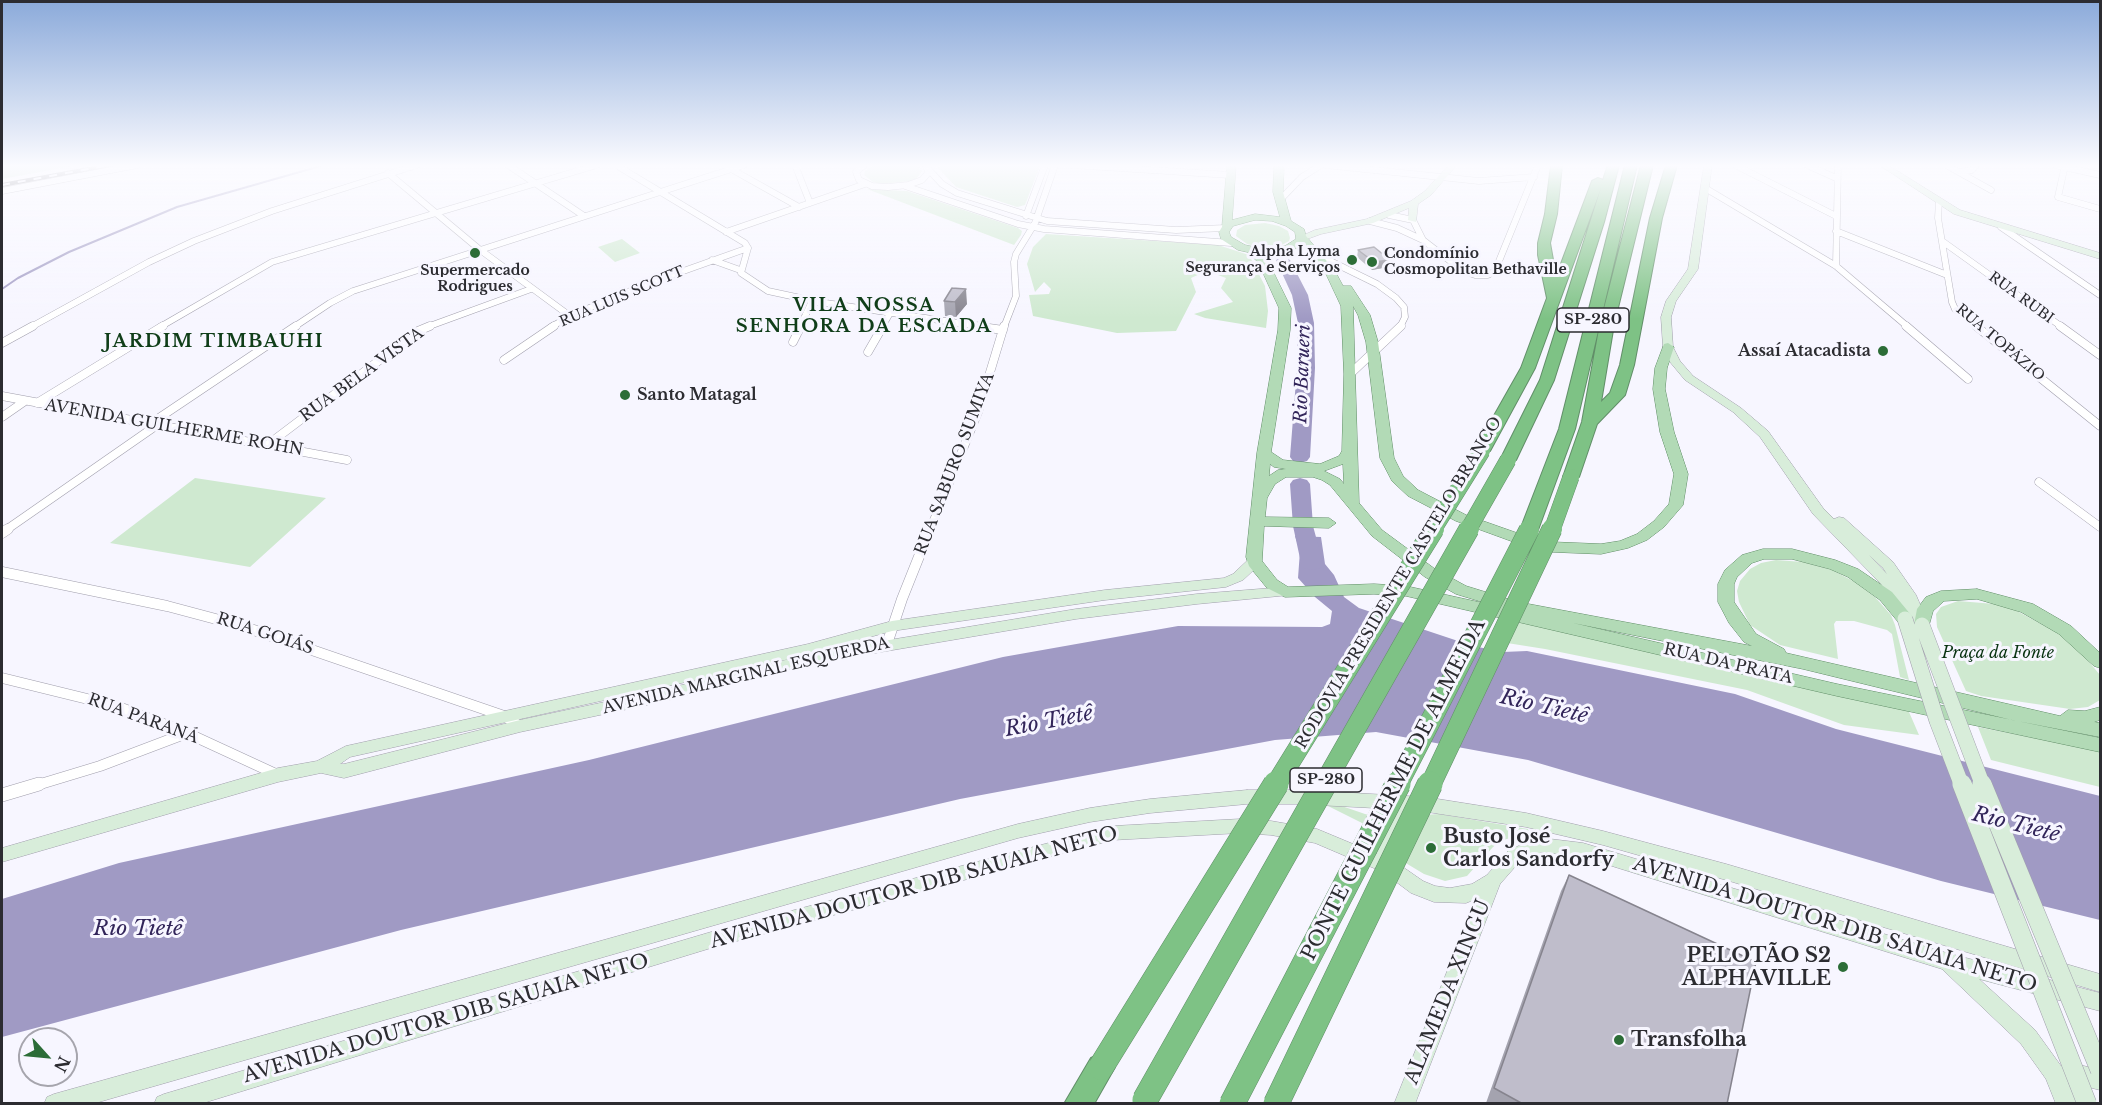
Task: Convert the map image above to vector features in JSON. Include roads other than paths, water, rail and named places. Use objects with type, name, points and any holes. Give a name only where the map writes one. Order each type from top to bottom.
[{"type":"highway","points":[[1550,217],[1544,243],[1544,255],[1553,297],[1564,325]]},
{"type":"highway","name":"RODOVIA PRESIDENTE CASTELO BRANCO","points":[[1078,1104],[1482,451],[1528,368],[1584,217]]},
{"type":"highway","name":"RODOVIA PRESIDENTE CASTELO BRANCO","points":[[1144,1102],[1508,460],[1547,380],[1599,217]]},
{"type":"highway","name":"SP-280","points":[[1561,476],[1567,429],[1618,217]]},
{"type":"highway","points":[[1590,422],[1607,324],[1634,217]]},
{"type":"highway","points":[[1276,1104],[1550,536],[1561,476],[1590,422],[1617,395],[1624,375],[1656,217]]},
{"type":"highway","name":"PONTE GUILHERME DE ALMEIDA","points":[[1232,1104],[1529,530],[1561,476]]},
{"type":"main road","points":[[1227,217],[1225,236],[1231,243],[1251,250],[1270,252],[1288,249],[1299,243],[1300,233]]},
{"type":"main road","points":[[1226,227],[1236,220],[1255,217],[1286,222],[1300,233],[1319,257],[1336,282],[1347,306],[1352,504]]},
{"type":"main road","points":[[1285,217],[1286,222]]},
{"type":"main road","points":[[1300,233],[1318,232],[1384,217]]},
{"type":"main road","points":[[1701,217],[1693,269],[1671,301],[1666,317],[1668,347],[1675,362],[1689,378],[1737,410],[1764,434],[1818,511],[1886,581],[1904,608],[1905,620],[1937,721],[2087,1104]]},
{"type":"main road","points":[[1970,217],[2100,256]]},
{"type":"main road","points":[[1251,250],[1263,261],[1285,308],[1284,330],[1264,453],[1254,562],[1272,585],[1289,592]]},
{"type":"main road","points":[[1319,257],[1342,281],[1364,315],[1373,354],[1387,458],[1397,478],[1413,493],[1461,518],[1516,538],[1552,547],[1601,549],[1642,537],[1659,524],[1676,505],[1680,489],[1680,474],[1667,432],[1659,389],[1661,368],[1668,347]]},
{"type":"main road","points":[[1264,453],[1279,464],[1321,468],[1344,459],[1349,451]]},
{"type":"main road","name":"RUA DA PRATA","points":[[1259,498],[1270,481],[1283,473],[1290,471],[1314,473],[1328,477],[1340,488],[1366,522],[1430,573],[1461,590],[1498,603],[1803,663],[2012,713],[2100,730]]},
{"type":"main road","points":[[1818,511],[1844,524],[1888,565],[1917,609],[1959,730],[2017,864],[2100,1070]]},
{"type":"main road","points":[[1258,521],[1329,523]]},
{"type":"main road","points":[[1803,663],[1750,638],[1726,602],[1726,584],[1736,566],[1747,559],[1763,554],[1778,553],[1835,565],[1873,585],[1886,596],[1905,620]]},
{"type":"main road","name":"AVENIDA MARGINAL ESQUERDA","points":[[2,855],[278,776],[321,767],[346,752],[808,649],[892,626],[1105,595],[1226,582],[1238,577],[1254,562]]},
{"type":"main road","name":"AVENIDA MARGINAL ESQUERDA","points":[[321,767],[344,771],[520,726],[661,696],[810,659],[887,644],[1112,609],[1289,592],[1354,590]]},
{"type":"main road","name":"RUA DA PRATA","points":[[1354,590],[1406,591],[1837,690],[2100,745]]},
{"type":"main road","points":[[1922,625],[1925,609],[1932,601],[1941,596],[1977,594],[2027,608],[2066,630],[2100,662]]},
{"type":"main road","points":[[2012,713],[2085,718],[2100,714]]},
{"type":"main road","name":"AVENIDA DOUTOR DIB SAUAIA NETO","points":[[54,1104],[1018,831],[1090,815],[1196,800],[1298,796],[1410,803],[1455,808],[1556,827],[1668,856],[2100,983]]},
{"type":"main road","points":[[1389,867],[1384,846],[1396,818],[1410,803]]},
{"type":"main road","name":"AVENIDA DOUTOR DIB SAUAIA NETO","points":[[164,1104],[711,940],[842,907],[1113,833],[1240,826],[1271,828],[1317,836],[1389,867],[1417,887],[1434,894],[1450,896],[1466,895],[1478,890],[1493,880],[1515,855],[1528,849],[1542,845],[1583,850],[1947,962],[2100,1002]]},
{"type":"main road","name":"ALAMEDA XINGU","points":[[1404,1104],[1493,880]]},
{"type":"main road","points":[[1947,962],[2028,1037],[2053,1072],[2067,1104]]},
{"type":"main road","points":[[2053,1072],[2071,1072],[2100,1080]]},
{"type":"street","points":[[2,343],[174,250],[258,217]]},
{"type":"street","points":[[37,403],[255,270],[287,257],[422,217]]},
{"type":"street","points":[[442,217],[479,249],[570,316]]},
{"type":"street","points":[[2,533],[154,424],[341,296],[582,217]]},
{"type":"street","points":[[701,217],[745,243],[748,248],[740,270]]},
{"type":"street","points":[[726,232],[771,217]]},
{"type":"street","points":[[1000,217],[1033,227],[1072,232],[1231,243]]},
{"type":"street","points":[[1028,217],[1160,229],[1196,230],[1226,227]]},
{"type":"street","points":[[1397,217],[1413,220],[1423,240]]},
{"type":"street","points":[[1370,221],[1397,228],[1423,240],[1462,271],[1482,276],[1495,271],[1517,217]]},
{"type":"street","points":[[1753,217],[1836,266],[1968,379]]},
{"type":"street","points":[[1836,217],[1836,266]]},
{"type":"street","name":"RUA TOPÁZIO","points":[[1938,217],[1955,309],[2100,426]]},
{"type":"street","name":"RUA SABURO SUMIYA","points":[[887,644],[892,626],[974,421],[1016,296],[1016,254],[1036,219]]},
{"type":"street","points":[[2001,227],[2100,295]]},
{"type":"street","points":[[1836,231],[1947,275]]},
{"type":"street","name":"RUA RUBI","points":[[1942,241],[2100,355]]},
{"type":"street","name":"RUA LUIS SCOTT","points":[[504,360],[532,339],[583,310],[748,248]]},
{"type":"street","points":[[1319,257],[1388,291],[1404,308],[1406,317],[1400,327],[1350,374]]},
{"type":"street","points":[[712,260],[740,270],[752,282],[768,291],[812,301],[1003,330]]},
{"type":"street","name":"RUA BELA VISTA","points":[[266,446],[418,332],[453,316],[531,289]]},
{"type":"street","points":[[793,342],[812,301]]},
{"type":"street","points":[[868,352],[890,313]]},
{"type":"street","name":"AVENIDA GUILHERME ROHN","points":[[2,396],[347,460]]},
{"type":"street","points":[[2,417],[25,401]]},
{"type":"street","points":[[2039,482],[2100,527]]},
{"type":"street","name":"RUA GOIÁS","points":[[2,572],[202,614],[504,716],[520,726]]},
{"type":"street","name":"RUA PARANÁ","points":[[2,678],[116,706],[187,733],[278,776]]},
{"type":"street","points":[[2,795],[109,763],[187,733]]},
{"type":"water","name":"Rio Tietê","points":[[1295,536],[1321,537],[1325,564],[1334,575],[1344,597],[1359,608],[1473,646],[1503,652],[1527,651],[1735,694],[1836,729],[2100,796],[2100,920],[1941,881],[1528,760],[1376,732],[1275,740],[960,799],[401,930],[39,1027],[18,1027],[18,1033],[2,1037],[2,899],[119,863],[589,760],[1003,657],[1178,626],[1322,627],[1330,624],[1332,611],[1298,578],[1300,551]]},
{"type":"waterway","points":[[2,289],[18,278],[69,252],[154,217]]},
{"type":"waterway","name":"Rio Barueri","points":[[1283,260],[1300,295],[1306,323],[1306,368],[1300,457]]},
{"type":"waterway","name":"Rio Barueri","points":[[1300,484],[1303,526],[1312,563]]},
{"type":"place","name":"Supermercado Rodrigues","points":[[475,253]]},
{"type":"place","name":"Alpha Lyma Segurança e Serviços","points":[[1352,260]]},
{"type":"place","name":"Condomínio Cosmopolitan Bethaville","points":[[1372,262]]},
{"type":"place","name":"Assaí Atacadista","points":[[1883,351]]},
{"type":"place","name":"Santo Matagal","points":[[625,395]]},
{"type":"place","name":"Busto José Carlos Sandorfy","points":[[1431,848]]},
{"type":"place","name":"PELOTÃO S2 ALPHAVILLE","points":[[1843,967]]},
{"type":"place","name":"Transfolha","points":[[1619,1040]]},
{"type":"district","name":"VILA NOSSA SENHORA DA ESCADA","points":[[864,316]]},
{"type":"district","name":"JARDIM TIMBAUHI","points":[[214,342]]},
{"type":"park label","name":"Praça da Fonte","points":[[1998,653]]}]
